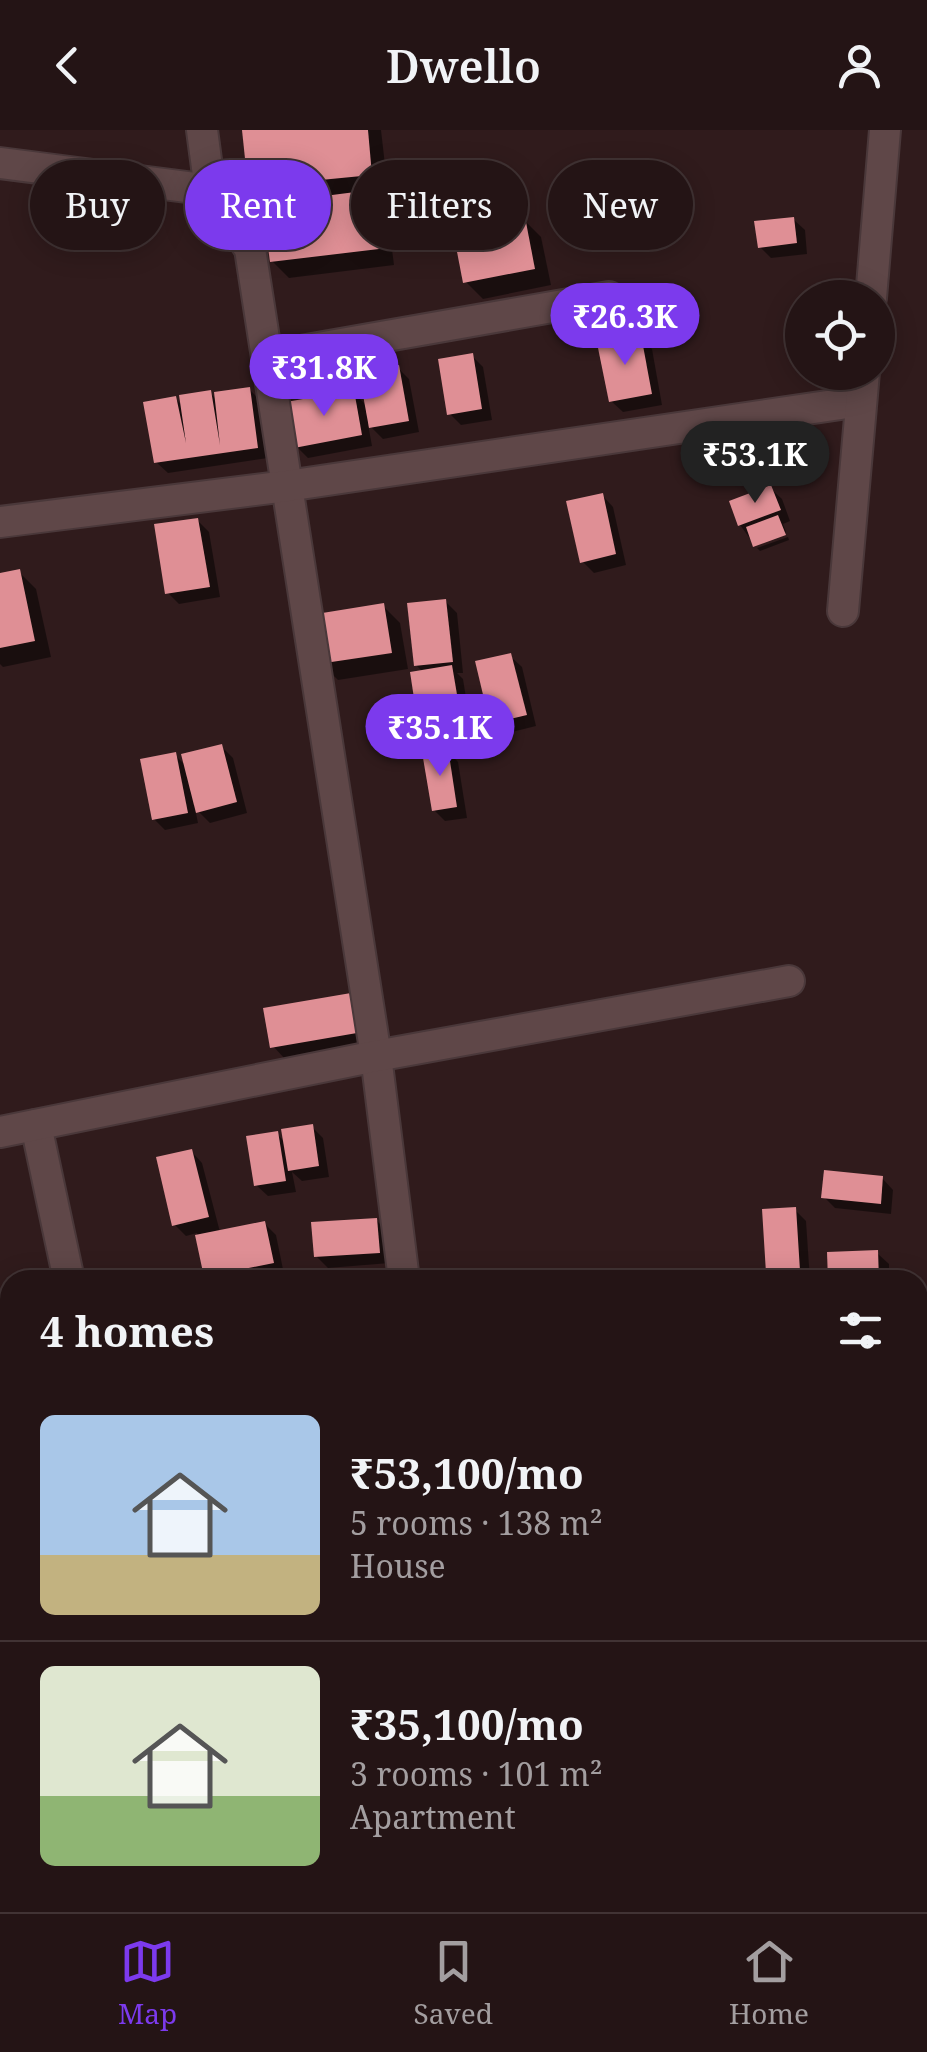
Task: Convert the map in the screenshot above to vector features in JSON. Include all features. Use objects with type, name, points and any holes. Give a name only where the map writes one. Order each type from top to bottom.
[{"type":"street","points":[[202,130],[206,160]]},
{"type":"street","points":[[872,280],[885,130]]},
{"type":"street","points":[[0,163],[185,187]]},
{"type":"street","points":[[250,250],[376,1056],[403,1270]]},
{"type":"street","points":[[267,357],[610,297]]},
{"type":"street","points":[[0,522],[287,486],[846,390]]},
{"type":"street","points":[[843,611],[863,390]]},
{"type":"street","points":[[0,1132],[376,1056],[789,980]]},
{"type":"street","points":[[36,1125],[67,1270]]},
{"type":"building","points":[[242,130],[368,130],[371,160],[351,160],[351,177],[331,179],[331,160],[245,160]]},
{"type":"building","points":[[351,193],[351,250],[371,250],[270,262],[268,250],[331,250],[331,195]]},
{"type":"building","points":[[794,217],[797,243],[758,248],[754,221]]},
{"type":"building","points":[[528,233],[535,269],[463,283],[457,250],[528,250]]},
{"type":"building","points":[[641,335],[652,394],[609,402],[597,343]]},
{"type":"building","points":[[473,353],[482,409],[447,415],[438,359]]},
{"type":"building","points":[[399,365],[409,421],[369,428],[359,373]]},
{"type":"building","points":[[250,387],[258,448],[154,463],[143,402],[176,396],[186,443],[179,395],[211,390],[220,445],[214,392]]},
{"type":"building","points":[[354,390],[362,435],[294,448],[286,402]]},
{"type":"building","points":[[771,485],[781,510],[738,526],[729,501]]},
{"type":"building","points":[[603,493],[616,554],[580,563],[566,501]]},
{"type":"building","points":[[778,515],[786,535],[753,547],[746,527]]},
{"type":"building","points":[[198,518],[210,587],[165,594],[154,524]]},
{"type":"building","points":[[20,569],[35,641],[0,648],[0,573]]},
{"type":"building","points":[[446,599],[453,662],[414,666],[407,603]]},
{"type":"building","points":[[384,603],[392,653],[318,664],[310,615]]},
{"type":"building","points":[[511,653],[527,715],[490,724],[475,661]]},
{"type":"building","points":[[452,665],[462,724],[419,731],[410,672]]},
{"type":"building","points":[[222,744],[237,802],[196,813],[181,754]]},
{"type":"building","points":[[448,748],[457,807],[432,811],[422,752]]},
{"type":"building","points":[[176,752],[188,813],[152,820],[140,759]]},
{"type":"building","points":[[351,993],[357,1033],[270,1048],[263,1008]]},
{"type":"building","points":[[313,1124],[319,1166],[288,1171],[281,1129]]},
{"type":"building","points":[[278,1131],[286,1181],[254,1186],[246,1136]]},
{"type":"building","points":[[192,1149],[209,1217],[172,1226],[156,1157]]},
{"type":"building","points":[[824,1170],[883,1176],[881,1204],[821,1198]]},
{"type":"building","points":[[796,1207],[800,1270],[766,1270],[762,1209]]},
{"type":"building","points":[[377,1218],[380,1253],[314,1257],[311,1222]]},
{"type":"building","points":[[265,1221],[274,1263],[239,1270],[202,1270],[195,1235]]},
{"type":"building","points":[[878,1250],[879,1270],[828,1270],[827,1252]]}]
